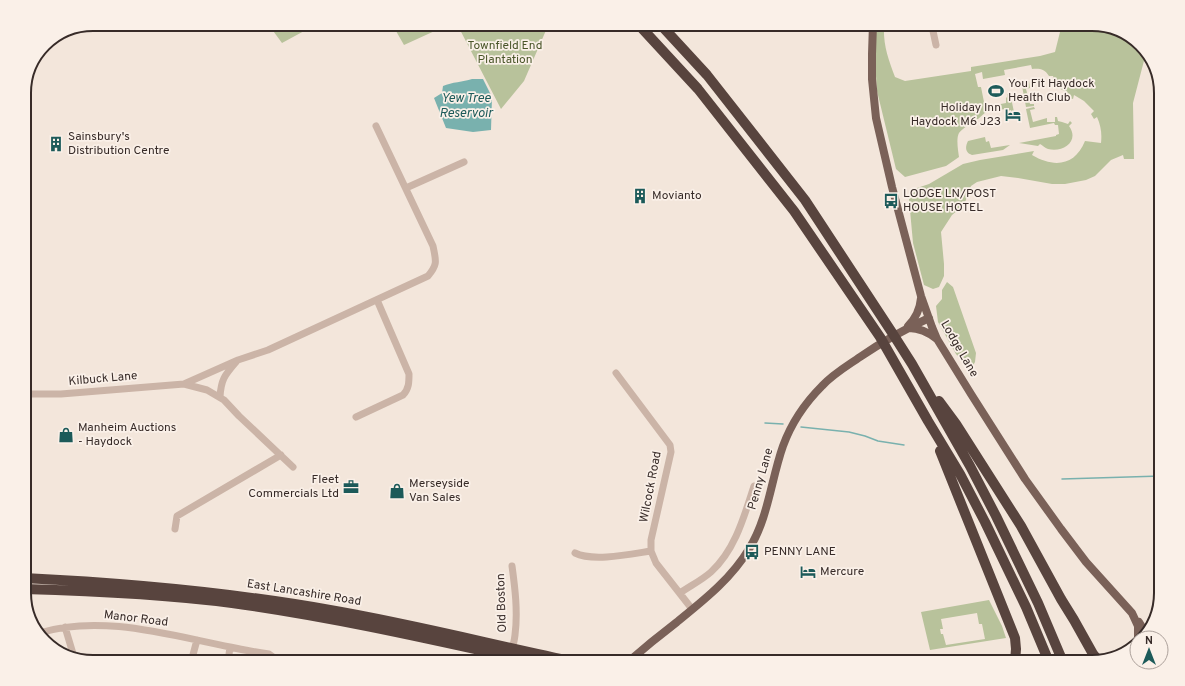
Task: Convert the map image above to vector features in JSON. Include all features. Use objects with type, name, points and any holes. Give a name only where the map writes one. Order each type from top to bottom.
[{"type":"highway","points":[[644,31],[698,89],[794,211],[886,347],[960,474],[985,522],[1026,607],[1046,655]]},
{"type":"highway","points":[[666,31],[706,75],[805,200],[912,364],[956,424],[1017,519],[1094,655]]},
{"type":"highway","points":[[912,364],[970,466],[996,516],[1060,655]]},
{"type":"highway","points":[[928,421],[1015,638],[1016,655]]},
{"type":"highway","name":"East Lancashire Road","points":[[31,578],[110,582],[264,599],[511,655]]},
{"type":"highway","name":"East Lancashire Road","points":[[31,589],[179,597],[327,613]]},
{"type":"main road","name":"Lodge Lane","points":[[873,31],[872,79],[876,118],[892,187],[928,318],[938,339],[1025,479],[1086,562],[1132,614],[1138,626],[1138,630]]},
{"type":"main road","points":[[904,330],[918,313],[921,296]]},
{"type":"main road","name":"Penny Lane","points":[[636,655],[714,591],[730,575],[750,548],[759,528],[783,446],[794,422],[807,402],[822,385],[842,368],[904,330],[928,318]]},
{"type":"main road","points":[[904,330],[919,329],[938,339]]},
{"type":"main road","points":[[1132,614],[1141,624],[1143,628]]},
{"type":"street","points":[[933,31],[936,45]]},
{"type":"street","name":"Kilbuck Lane","points":[[184,384],[238,360],[268,350],[377,300],[428,276],[434,268],[436,260],[433,246],[376,126]]},
{"type":"street","points":[[406,188],[464,162]]},
{"type":"street","points":[[356,417],[403,395],[408,389],[409,374],[377,300]]},
{"type":"street","points":[[220,397],[221,385],[224,377],[238,360]]},
{"type":"street","name":"Wilcock Road","points":[[616,373],[670,445],[671,452],[651,540],[651,551]]},
{"type":"street","name":"Kilbuck Lane","points":[[31,394],[61,394],[184,384],[207,390],[220,397],[293,466]]},
{"type":"street","points":[[175,529],[177,516],[281,455]]},
{"type":"street","points":[[680,593],[710,573],[730,550],[755,492]]},
{"type":"street","points":[[575,553],[582,556],[604,557],[651,551],[656,563],[692,609]]},
{"type":"street","name":"Old Boston","points":[[511,655],[516,623],[512,566]]},
{"type":"street","name":"Manor Road","points":[[45,632],[65,627],[86,625],[115,627],[161,632],[270,655]]},
{"type":"street","points":[[65,627],[72,651]]},
{"type":"street","points":[[193,655],[197,640]]},
{"type":"street","points":[[229,655],[230,647]]},
{"type":"green space","points":[[273,31],[304,31],[282,43]]},
{"type":"green space","points":[[396,31],[435,31],[404,45]]},
{"type":"green space","name":"Townfield End Plantation","points":[[461,31],[546,31],[524,81],[501,109]]},
{"type":"green space","points":[[875,31],[884,31],[885,45],[895,77],[905,81],[971,71],[971,67],[1040,56],[1055,52],[1060,31],[1092,31],[1108,33],[1123,39],[1130,44],[1144,60],[1133,103],[1134,159],[1124,159],[1123,155],[1111,160],[1095,176],[1086,180],[1065,184],[1052,184],[1001,176],[977,182],[971,186],[964,205],[952,215],[941,232],[944,276],[939,287],[933,289],[924,285],[913,243],[909,199],[917,188],[929,184],[963,164],[980,160],[1034,151],[1032,155],[1048,162],[1056,163],[1070,160],[1076,156],[1085,141],[1101,143],[1100,127],[1097,117],[1094,119],[1091,114],[1094,111],[1084,101],[1074,95],[1073,99],[1069,98],[1069,94],[1059,87],[1053,76],[1049,76],[1044,70],[1032,69],[1031,65],[1004,70],[1005,75],[983,79],[982,72],[975,74],[978,87],[981,87],[985,107],[1006,103],[1007,94],[1010,93],[1014,112],[1011,110],[1007,111],[1006,109],[987,111],[978,119],[970,120],[958,135],[959,157],[946,166],[905,177],[896,169],[877,91]]},
{"type":"green space","points":[[1029,81],[1030,88],[1026,89],[1030,104],[1034,104],[1034,106],[1026,107],[1022,86],[1015,88],[1014,84]]},
{"type":"green space","points":[[1034,107],[1035,109],[1030,110],[1033,122],[1047,118],[1047,122],[1055,122],[1055,117],[1057,117],[1058,121],[1068,124],[1070,121],[1072,123],[1069,126],[1072,131],[1072,136],[1068,145],[1054,150],[1047,149],[1040,144],[1038,146],[1019,143],[1056,136],[1059,134],[1058,125],[1055,125],[1054,123],[1030,128],[1026,109]]},
{"type":"green space","points":[[985,137],[986,142],[989,141],[991,148],[1010,145],[1003,150],[972,155],[968,153],[966,145],[968,141]]},
{"type":"green space","points":[[947,282],[953,287],[976,353],[975,362],[970,371],[956,354],[938,322],[936,306],[942,299],[942,290]]},
{"type":"green space","points":[[989,600],[1002,626],[1006,638],[930,650],[921,612]],"holes":[[[977,613],[979,624],[982,624],[985,639],[946,645],[940,629],[943,629],[941,619]]]},
{"type":"water","name":"Yew Tree Reservoir","points":[[472,79],[483,79],[492,97],[491,130],[473,132],[446,128],[434,98],[442,93],[443,86]]},
{"type":"waterway","points":[[765,423],[783,424]]},
{"type":"waterway","points":[[801,427],[849,432],[878,441],[904,445]]},
{"type":"waterway","points":[[1062,479],[1154,476]]},
{"type":"place","name":"You Fit Haydock Health Club","points":[[996,91]]},
{"type":"place","name":"Holiday Inn Haydock M6 J23","points":[[1013,115]]},
{"type":"place","name":"Sainsbury's Distribution Centre","points":[[56,144]]},
{"type":"place","name":"Movianto","points":[[640,196]]},
{"type":"place","name":"LODGE LN/POST HOUSE HOTEL","points":[[891,201]]},
{"type":"place","name":"Manheim Auctions - Haydock","points":[[66,435]]},
{"type":"place","name":"Fleet Commercials Ltd","points":[[351,487]]},
{"type":"place","name":"Merseyside Van Sales","points":[[397,491]]},
{"type":"place","name":"PENNY LANE","points":[[752,552]]},
{"type":"place","name":"Mercure","points":[[808,572]]}]
